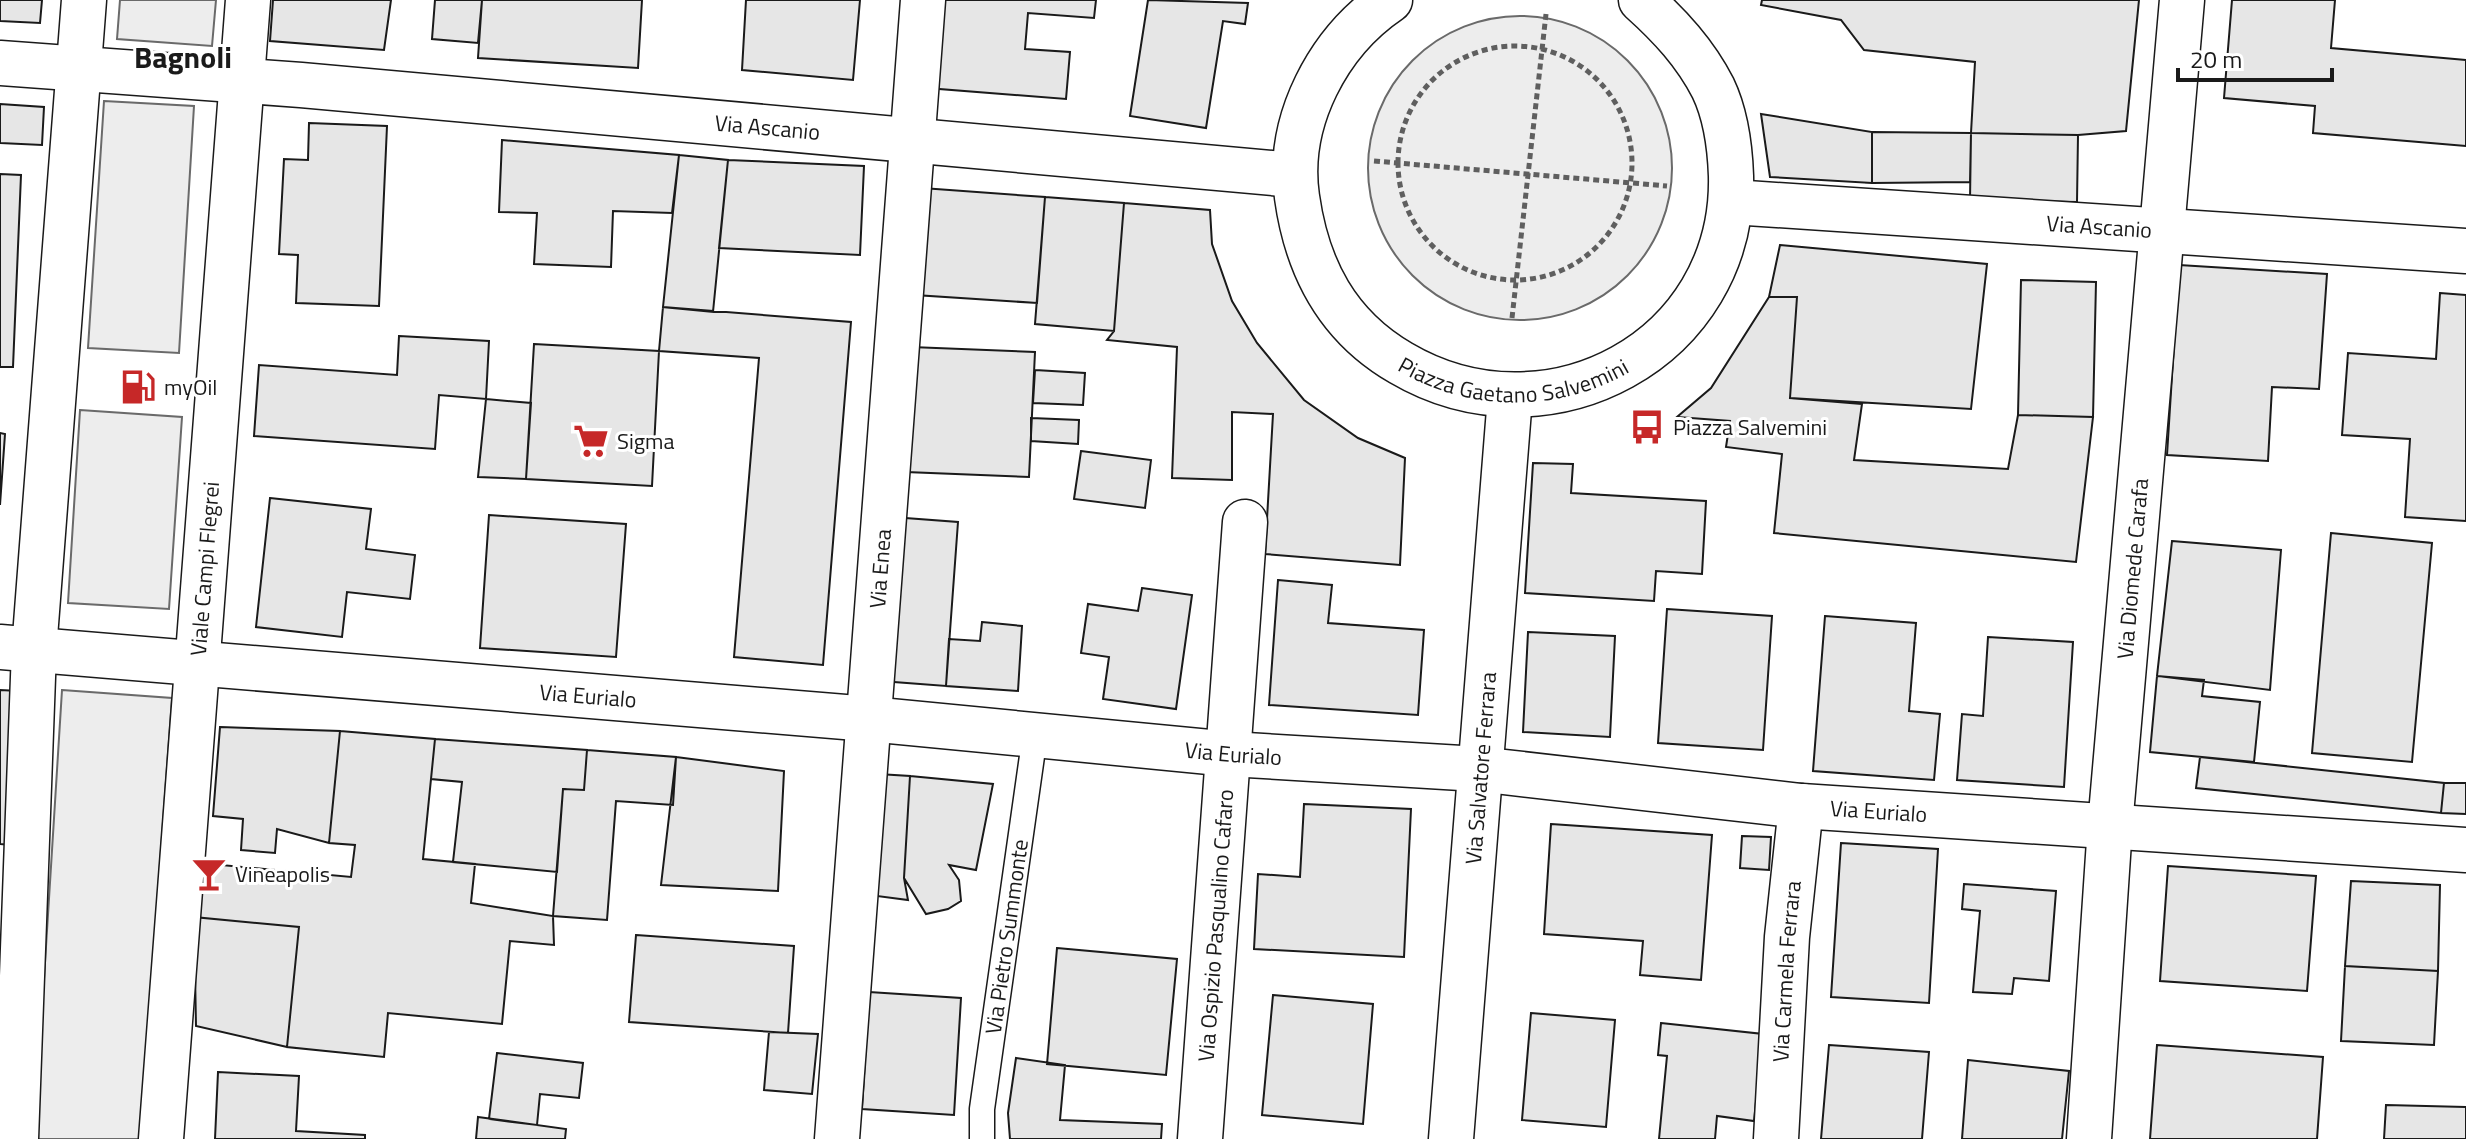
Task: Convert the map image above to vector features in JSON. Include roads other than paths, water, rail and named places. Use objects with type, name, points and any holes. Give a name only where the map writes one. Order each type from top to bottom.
[{"type":"street","points":[[16,1139],[17,649],[84,0]]},
{"type":"street","name":"Viale Campi Flegrei","points":[[161,1139],[200,663],[248,0]]},
{"type":"street","name":"Via Enea","points":[[837,1139],[923,0]]},
{"type":"street","name":"Piazza Gaetano Salvemini","points":[[1390,0],[1367,16],[1328,62],[1304,115],[1294,175],[1303,240],[1331,300],[1376,348],[1433,382],[1510,397],[1553,394],[1606,376],[1654,347],[1692,306],[1719,257],[1732,202],[1730,145],[1714,90],[1684,40],[1641,0]]},
{"type":"street","name":"Via Diomede Carafa","points":[[2089,1139],[2110,826],[2182,0]]},
{"type":"street","points":[[0,63],[78,68]]},
{"type":"street","name":"Via Ascanio","points":[[78,68],[912,138],[1294,175]]},
{"type":"street","name":"Via Ascanio","points":[[1732,202],[2466,251]]},
{"type":"street","name":"Via Salvatore Ferrara","points":[[1451,1139],[1478,769],[1510,397]]},
{"type":"street","name":"Via Ospizio Pasqualino Cafaro","points":[[1200,1139],[1245,522]]},
{"type":"street","name":"Via Eurialo","points":[[17,649],[869,719],[1230,754],[1478,769],[1801,806],[2466,850]]},
{"type":"street","name":"Via Carmela Ferrara","points":[[1776,1139],[1787,937],[1801,806]]},
{"type":"lane","name":"Via Pietro Summonte","points":[[982,1139],[992,1036],[1035,735]]},
{"type":"place","name":"myOil","points":[[138,387]]},
{"type":"place","name":"Piazza Salvemini","points":[[1647,427]]},
{"type":"place","name":"Sigma","points":[[591,441]]},
{"type":"place","name":"Vineapolis","points":[[209,874]]},
{"type":"district","name":"Bagnoli","points":[[183,58]]}]
